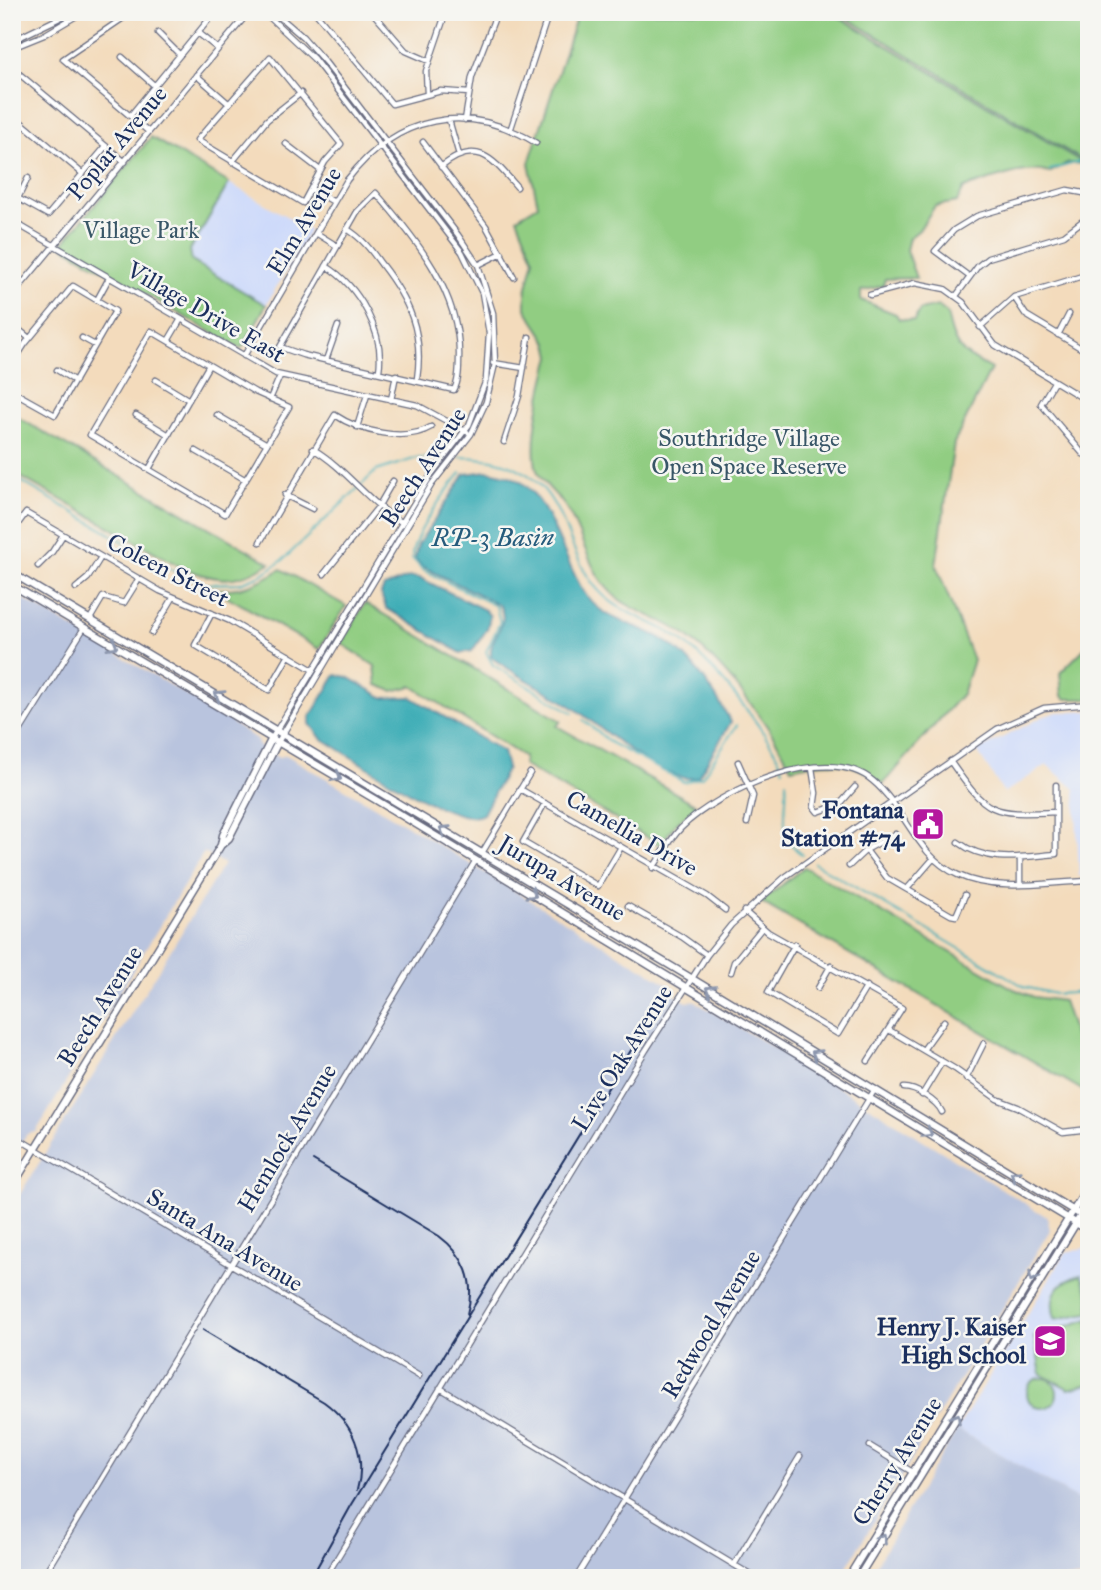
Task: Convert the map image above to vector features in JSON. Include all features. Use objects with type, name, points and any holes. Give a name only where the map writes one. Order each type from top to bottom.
[{"type":"main road","name":"Jurupa Avenue","points":[[12,573],[281,731],[1089,1220]]},
{"type":"main road","name":"Jurupa Avenue","points":[[12,585],[476,860],[1089,1231]]},
{"type":"main road","name":"Beech Avenue","points":[[12,1187],[221,845],[229,838],[248,806],[275,740]]},
{"type":"main road","name":"Cherry Avenue","points":[[858,1578],[916,1474],[1089,1185]]},
{"type":"main road","name":"Cherry Avenue","points":[[848,1578],[1089,1202]]},
{"type":"street","points":[[12,41],[72,12]]},
{"type":"street","points":[[12,48],[44,35],[83,12]]},
{"type":"street","points":[[132,12],[62,59],[149,132]]},
{"type":"street","points":[[130,116],[215,12]]},
{"type":"street","name":"Poplar Avenue","points":[[12,296],[249,12]]},
{"type":"street","name":"Beech Avenue","points":[[264,12],[304,47],[478,265],[493,313],[492,363],[468,433],[431,475],[405,524],[275,740]]},
{"type":"street","name":"Beech Avenue","points":[[274,12],[309,44],[471,268],[486,312],[492,363]]},
{"type":"street","points":[[315,12],[392,104],[447,90],[468,93]]},
{"type":"street","points":[[372,12],[408,52],[429,61]]},
{"type":"street","points":[[427,94],[425,77],[446,12]]},
{"type":"street","points":[[465,120],[468,93],[497,12]]},
{"type":"street","points":[[511,128],[549,12]]},
{"type":"street","points":[[158,33],[180,55]]},
{"type":"street","points":[[198,33],[218,49]]},
{"type":"street","points":[[122,57],[155,86]]},
{"type":"street","points":[[270,57],[301,93],[341,144],[320,170],[303,203],[197,141],[270,57]]},
{"type":"street","points":[[12,78],[17,72],[125,162]]},
{"type":"street","points":[[196,75],[228,103]]},
{"type":"street","points":[[232,162],[267,120],[301,93]]},
{"type":"street","points":[[449,120],[459,155]]},
{"type":"street","name":"Elm Avenue","points":[[244,356],[334,202],[356,169],[384,145],[414,125],[449,120],[511,128],[536,143]]},
{"type":"street","points":[[12,134],[22,123],[83,174]]},
{"type":"street","points":[[423,142],[486,226],[514,277]]},
{"type":"street","points":[[286,144],[320,170]]},
{"type":"street","points":[[12,195],[48,215],[106,146]]},
{"type":"street","points":[[441,167],[459,155],[475,153],[487,156],[517,187]]},
{"type":"street","points":[[18,198],[28,178]]},
{"type":"street","points":[[311,189],[334,202]]},
{"type":"street","points":[[970,276],[935,251],[951,232],[977,216],[1067,190],[1089,194]]},
{"type":"street","points":[[376,193],[428,261],[448,295],[459,339],[456,389],[450,390],[417,379],[326,360],[280,347],[348,229],[365,202],[376,193]]},
{"type":"street","points":[[956,296],[970,276],[988,258],[1065,235],[1089,216]]},
{"type":"street","name":"Village Drive East","points":[[12,221],[280,376],[426,409],[468,433]]},
{"type":"street","points":[[348,229],[367,246],[408,302],[419,340],[417,379]]},
{"type":"street","points":[[316,233],[337,246]]},
{"type":"street","points":[[471,268],[502,253]]},
{"type":"street","points":[[326,266],[341,277],[373,323],[380,347],[379,371]]},
{"type":"street","points":[[980,327],[1014,297],[1089,274]]},
{"type":"street","points":[[97,300],[109,278]]},
{"type":"street","points":[[870,295],[921,282],[942,287],[956,296],[998,348],[1089,402]]},
{"type":"street","points":[[12,364],[29,338],[73,286],[116,311],[55,415],[12,391]]},
{"type":"street","points":[[1014,297],[1023,313],[1089,353]]},
{"type":"street","points":[[1058,335],[1069,314]]},
{"type":"street","points":[[168,341],[181,319]]},
{"type":"street","points":[[12,324],[29,338]]},
{"type":"street","points":[[326,360],[338,326]]},
{"type":"street","points":[[151,331],[168,341],[289,407],[225,514],[90,435],[151,331]]},
{"type":"street","points":[[504,442],[524,368],[529,337]]},
{"type":"street","points":[[82,338],[95,345]]},
{"type":"street","points":[[492,363],[524,368]]},
{"type":"street","points":[[149,469],[209,365]]},
{"type":"street","points":[[57,370],[75,381]]},
{"type":"street","points":[[391,400],[396,374]]},
{"type":"street","points":[[270,399],[280,376]]},
{"type":"street","points":[[156,380],[189,400]]},
{"type":"street","points":[[1054,382],[1041,404],[1083,454]]},
{"type":"street","points":[[357,427],[367,395]]},
{"type":"street","points":[[135,415],[169,435]]},
{"type":"street","points":[[217,415],[267,444]]},
{"type":"street","points":[[260,542],[285,495],[335,415],[357,427],[395,433],[431,427]]},
{"type":"street","points":[[313,449],[335,463],[378,507],[405,524]]},
{"type":"street","points":[[196,451],[246,480]]},
{"type":"street","points":[[324,574],[378,507],[393,481]]},
{"type":"street","points":[[285,495],[313,509]]},
{"type":"street","name":"Coleen Street","points":[[12,532],[26,513],[173,598],[212,613],[313,670]]},
{"type":"street","name":"Beech Avenue","points":[[281,731],[313,670],[405,524]]},
{"type":"street","points":[[38,566],[52,552],[63,535]]},
{"type":"street","points":[[76,588],[88,578],[102,557]]},
{"type":"street","points":[[90,619],[103,597],[124,603],[139,579]]},
{"type":"street","points":[[152,633],[173,598]]},
{"type":"street","points":[[212,613],[195,645],[269,690],[289,655]]},
{"type":"street","points":[[12,744],[84,628]]},
{"type":"street","name":"Live Oak Avenue","points":[[325,1578],[691,979],[707,955],[744,911],[816,854],[950,761],[1021,716],[1055,706],[1089,704]]},
{"type":"street","points":[[950,761],[975,796],[990,808],[1010,814],[1055,812]]},
{"type":"street","points":[[737,762],[750,785],[753,803],[747,823]]},
{"type":"street","points":[[653,868],[684,825],[726,796],[784,774],[830,765],[855,771],[875,783],[933,859],[951,872],[974,881],[1020,884],[1089,881]]},
{"type":"street","points":[[812,768],[816,793],[814,807],[818,812],[840,804],[855,787]]},
{"type":"street","points":[[482,853],[530,773]]},
{"type":"street","points":[[958,842],[983,855],[1020,857],[1056,854],[1056,785]]},
{"type":"street","name":"Camellia Drive","points":[[520,789],[653,868],[707,896],[725,910]]},
{"type":"street","points":[[545,803],[523,842],[598,886],[621,847]]},
{"type":"street","points":[[849,866],[866,850],[895,834]]},
{"type":"street","points":[[866,850],[885,876],[956,916],[965,895]]},
{"type":"street","points":[[1020,857],[1020,884]]},
{"type":"street","points":[[907,890],[933,859]]},
{"type":"street","name":"Hemlock Avenue","points":[[42,1578],[476,860]]},
{"type":"street","points":[[628,906],[684,938],[707,955]]},
{"type":"street","points":[[744,911],[762,928],[795,944],[902,1008],[868,1062]]},
{"type":"street","points":[[731,972],[734,962],[762,928]]},
{"type":"street","points":[[795,944],[768,992],[838,1034],[867,986]]},
{"type":"street","points":[[818,988],[831,965]]},
{"type":"street","points":[[923,1050],[944,1021]]},
{"type":"street","points":[[889,1030],[943,1062],[990,1096],[1018,1107],[1061,1131],[1071,1133],[1089,1129]]},
{"type":"street","points":[[966,1079],[984,1043]]},
{"type":"street","points":[[922,1095],[943,1062]]},
{"type":"street","points":[[904,1088],[922,1095],[941,1107],[942,1112]]},
{"type":"street","name":"Redwood Avenue","points":[[576,1578],[875,1089]]},
{"type":"street","name":"Santa Ana Avenue","points":[[12,1135],[419,1376]]},
{"type":"street","points":[[440,1388],[756,1578]]},
{"type":"street","points":[[870,1446],[916,1474]]},
{"type":"street","points":[[734,1565],[800,1457]]},
{"type":"shaded area","points":[[229,183],[310,230],[266,305],[192,261],[190,250]]},
{"type":"shaded area","points":[[12,592],[219,714],[256,739],[259,746],[279,757],[286,755],[408,826],[671,986],[675,995],[687,1002],[694,1001],[778,1050],[1047,1217],[1050,1230],[840,1578],[12,1578],[12,1207],[224,864],[204,852],[36,1132],[27,1134],[18,1147],[20,1156],[12,1169]]},
{"type":"shaded area","points":[[1089,711],[1089,876],[1079,876],[1075,789],[1047,765],[1004,793],[977,751],[1042,717],[1057,712]]},
{"type":"shaded area","name":"Henry J. Kaiser High School","points":[[1089,1247],[1089,1506],[957,1429],[1066,1252]]},
{"type":"shaded area","points":[[957,1429],[1089,1506],[1089,1578],[868,1578]]},
{"type":"green space","name":"Southridge Village Open Space Reserve","points":[[578,12],[831,12],[1085,164],[1068,163],[1049,173],[1018,172],[964,188],[957,202],[935,206],[919,230],[909,238],[906,250],[916,278],[885,279],[883,286],[861,291],[861,300],[896,314],[899,319],[914,321],[920,310],[938,306],[947,313],[952,335],[960,348],[991,369],[954,443],[936,565],[973,660],[962,694],[883,784],[861,770],[840,764],[791,768],[758,713],[712,659],[681,632],[623,602],[607,588],[593,567],[567,509],[545,483],[536,467],[536,427],[551,356],[548,343],[526,309],[526,291],[534,259],[517,218],[538,205],[529,163]]},
{"type":"green space","points":[[837,12],[1089,12],[1089,164]]},
{"type":"green space","name":"Village Park","points":[[151,137],[229,183],[190,250],[192,261],[266,305],[243,347],[239,348],[64,247],[64,242]]},
{"type":"green space","points":[[12,414],[270,563],[237,578],[217,578],[196,573],[12,472]]},
{"type":"green space","points":[[281,569],[346,606],[319,649],[214,589],[233,589],[249,585]]},
{"type":"green space","points":[[365,603],[561,721],[557,726],[698,806],[676,823],[660,845],[523,765],[524,757],[412,686],[393,691],[377,685],[375,666],[341,643]]},
{"type":"green space","points":[[1089,644],[1089,699],[1066,699],[1062,696],[1060,673]]},
{"type":"green space","points":[[804,867],[1014,989],[1034,997],[1063,1001],[1077,1043],[1089,1050],[1089,1094],[761,902]]},
{"type":"green space","points":[[1081,1275],[1089,1294],[1089,1313],[1055,1319],[1053,1303],[1056,1290],[1066,1281]]},
{"type":"green space","points":[[1089,1319],[1089,1384],[1069,1389],[1041,1374],[1034,1337]]},
{"type":"green space","points":[[1042,1378],[1052,1383],[1057,1393],[1052,1403],[1042,1408],[1032,1403],[1027,1393],[1032,1383]]},
{"type":"water","name":"RP-3 Basin","points":[[488,471],[514,478],[526,486],[537,499],[555,530],[578,581],[594,604],[612,617],[664,640],[694,666],[710,688],[731,722],[698,777],[685,778],[652,764],[574,708],[491,657],[491,649],[503,617],[498,604],[421,566],[415,558],[418,545],[465,474]]},
{"type":"water","name":"RP-3 Basin","points":[[410,577],[420,578],[485,610],[490,616],[487,629],[472,651],[461,653],[386,608],[381,594],[384,587]]},
{"type":"water","points":[[336,675],[348,677],[384,698],[411,697],[503,752],[507,768],[483,814],[470,816],[451,812],[428,802],[321,738],[310,724],[310,717]]},
{"type":"waterway","points":[[1050,170],[1079,162]]},
{"type":"waterway","points":[[460,457],[506,463],[531,477],[553,502],[580,563],[599,591],[624,610],[672,634],[702,658],[751,716],[783,769]]},
{"type":"waterway","points":[[12,476],[172,570],[204,584],[240,583],[261,575],[283,560],[376,471],[417,458],[438,458]]},
{"type":"waterway","points":[[461,473],[424,526],[413,548],[412,558],[423,570],[496,606],[500,622],[486,652],[493,665],[573,713]]},
{"type":"waterway","points":[[583,720],[611,743],[684,782],[702,777],[737,725]]},
{"type":"waterway","points":[[786,781],[786,831],[794,848],[803,855]]},
{"type":"waterway","points":[[814,863],[1025,987],[1055,994],[1089,992]]},
{"type":"railway","points":[[311,1578],[351,1506],[649,1021]]},
{"type":"railway","points":[[313,1160],[448,1243],[462,1261],[469,1280],[467,1314]]},
{"type":"railway","points":[[203,1330],[334,1410],[350,1430],[359,1452],[360,1477],[357,1490]]},
{"type":"place","name":"Fontana Station #74","points":[[928,824]]},
{"type":"place","name":"Henry J. Kaiser High School","points":[[1050,1341]]}]
